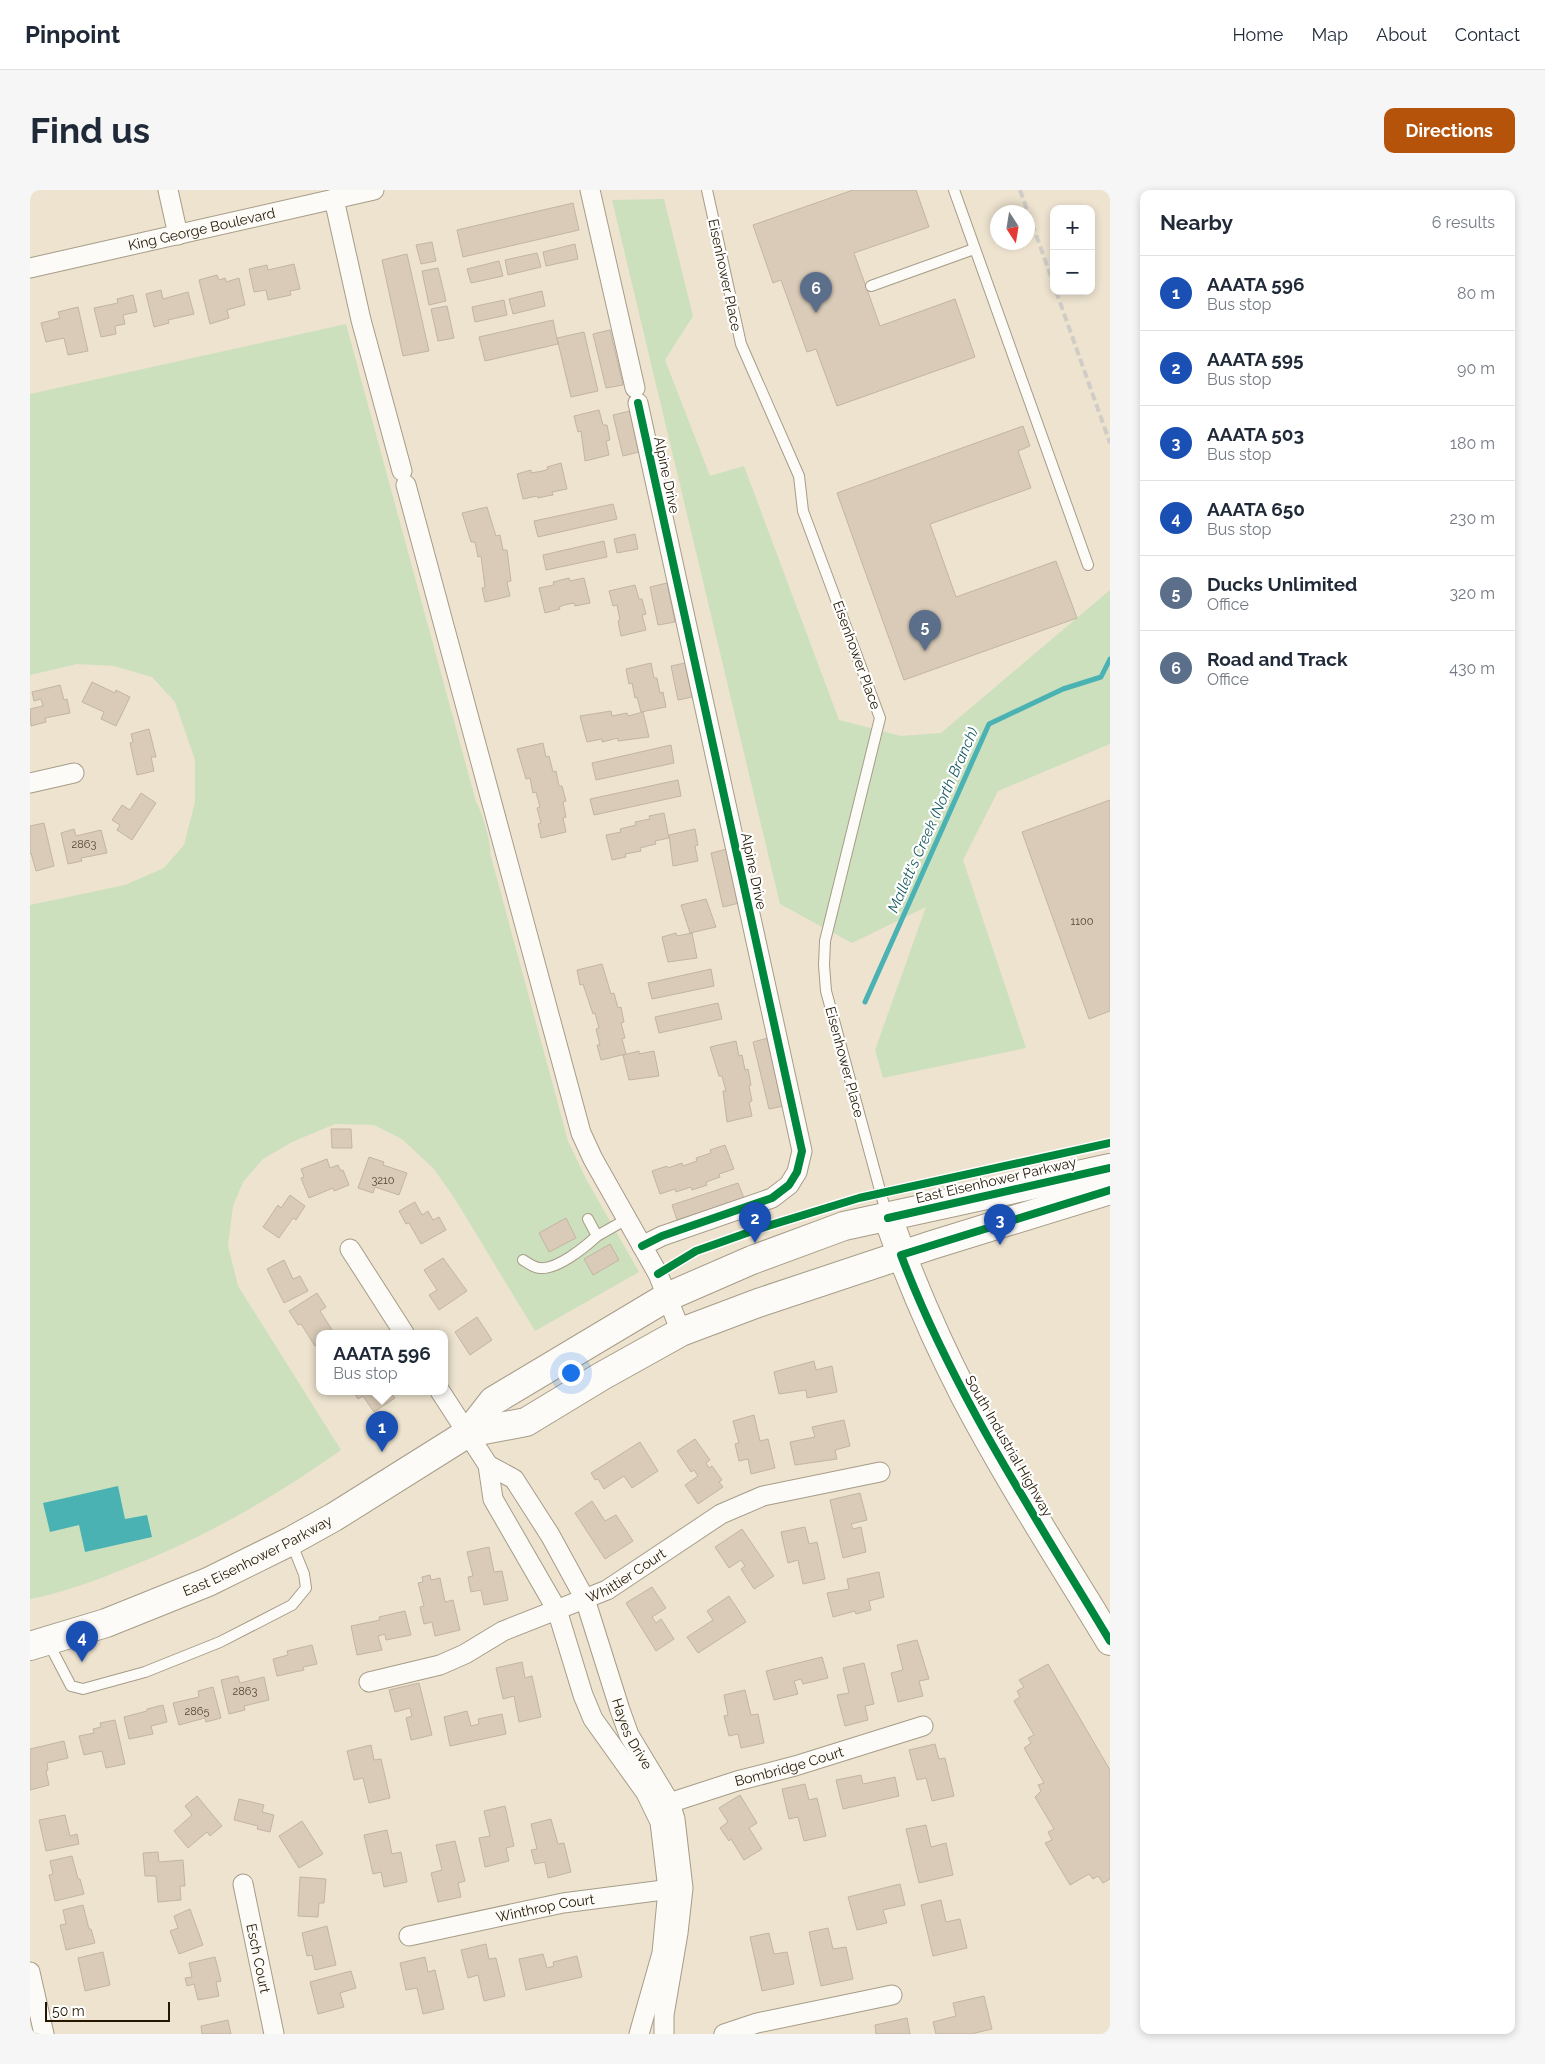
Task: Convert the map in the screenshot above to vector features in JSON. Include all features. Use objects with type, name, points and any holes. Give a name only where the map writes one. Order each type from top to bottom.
[{"type":"main road","name":"East Eisenhower Parkway","points":[[39,1644],[106,1623],[208,1582],[291,1541],[334,1517],[468,1434],[494,1401],[667,1297],[752,1260],[844,1226],[888,1218],[1110,1168]]},
{"type":"main road","name":"East Eisenhower Parkway","points":[[468,1434],[526,1422],[602,1376],[681,1332],[780,1295],[1110,1190]]},
{"type":"main road","name":"South Industrial Highway","points":[[888,1218],[915,1292],[965,1395],[1000,1459],[1110,1641]]},
{"type":"street","points":[[168,190],[178,235]]},
{"type":"street","name":"King George Boulevard","points":[[30,268],[374,190]]},
{"type":"street","name":"Alpine Drive","points":[[590,190],[637,396],[802,1151],[797,1172],[788,1185],[772,1198],[662,1236],[642,1246]]},
{"type":"street","points":[[334,199],[361,320],[581,1133],[655,1268],[681,1332]]},
{"type":"street","points":[[30,783],[74,773]]},
{"type":"street","points":[[350,1249],[402,1330]]},
{"type":"street","name":"Hayes Drive","points":[[443,1395],[488,1465],[493,1499],[557,1610],[583,1695],[593,1719],[646,1793],[662,1805],[675,1819],[675,1889],[678,1933],[664,2015],[664,2034]]},
{"type":"street","name":"Hayes Drive","points":[[488,1465],[514,1479],[550,1535],[585,1599],[629,1735],[662,1805]]},
{"type":"street","name":"Whittier Court","points":[[370,1682],[440,1665],[465,1654],[503,1631],[608,1590],[721,1514],[763,1496],[880,1472]]},
{"type":"street","name":"Bombridge Court","points":[[662,1805],[923,1726]]},
{"type":"street","name":"Esch Court","points":[[243,1884],[274,2034]]},
{"type":"street","name":"Hayes Drive","points":[[639,2034],[662,1953],[675,1889]]},
{"type":"street","name":"Winthrop Court","points":[[409,1936],[563,1903],[675,1889]]},
{"type":"street","points":[[30,1972],[44,2034]]},
{"type":"street","points":[[724,2034],[757,2024],[892,1994]]},
{"type":"lane","name":"Eisenhower Place","points":[[707,190],[741,344],[799,476],[803,511],[880,718],[825,941],[824,964],[826,992],[888,1218]]},
{"type":"lane","points":[[954,190],[1088,565]]},
{"type":"lane","points":[[871,286],[974,249]]},
{"type":"lane","points":[[588,1219],[597,1236]]},
{"type":"lane","points":[[523,1260],[540,1268],[552,1267],[586,1246],[597,1236],[627,1219]]},
{"type":"lane","points":[[39,1644],[71,1686],[83,1689],[144,1672],[220,1642],[292,1605],[306,1588],[304,1574],[291,1541]]},
{"type":"green space","points":[[664,199],[693,316],[665,360],[710,476],[744,466],[839,720],[901,736],[941,733],[1110,590],[1110,744],[998,791],[963,860],[1026,1048],[883,1078],[875,1050],[926,907],[852,943],[780,904],[612,200]]},
{"type":"green space","points":[[346,324],[476,802],[486,827],[490,853],[568,1141],[586,1179],[639,1272],[535,1331],[455,1199],[434,1169],[402,1139],[374,1125],[335,1124],[292,1142],[263,1159],[243,1182],[233,1206],[228,1246],[238,1286],[341,1450],[263,1501],[183,1544],[90,1582],[30,1599],[30,905],[125,885],[164,868],[184,845],[195,802],[195,760],[175,702],[152,677],[114,666],[77,664],[30,675],[30,394]]},
{"type":"water","points":[[118,1486],[125,1519],[147,1515],[152,1537],[85,1552],[79,1525],[50,1532],[43,1503]]},
{"type":"building","points":[[853,190],[916,190],[929,227],[854,253],[880,326],[955,299],[975,357],[837,406],[816,349],[807,352],[781,280],[773,283],[753,225]]},
{"type":"building","points":[[573,203],[579,230],[463,257],[457,230]]},
{"type":"building","points":[[432,242],[436,261],[421,264],[416,245]]},
{"type":"building","points":[[575,244],[578,259],[546,266],[543,252]]},
{"type":"building","points":[[537,253],[541,267],[508,275],[505,260]]},
{"type":"building","points":[[407,254],[429,351],[403,356],[382,260]]},
{"type":"building","points":[[499,261],[503,276],[471,283],[467,269]]},
{"type":"building","points":[[294,264],[300,289],[290,291],[291,295],[268,300],[266,290],[254,292],[249,269],[267,265],[268,270]]},
{"type":"building","points":[[438,268],[446,301],[429,305],[422,271]]},
{"type":"building","points":[[217,275],[219,280],[225,278],[226,282],[239,278],[245,305],[227,310],[229,318],[210,324],[199,280]]},
{"type":"building","points":[[161,290],[163,299],[188,292],[194,314],[168,320],[169,323],[154,327],[146,294]]},
{"type":"building","points":[[542,291],[545,306],[513,314],[509,299]]},
{"type":"building","points":[[133,295],[137,312],[123,315],[125,324],[115,326],[116,334],[101,337],[94,308],[118,303],[117,299]]},
{"type":"building","points":[[504,300],[507,315],[475,322],[472,307]]},
{"type":"building","points":[[447,306],[454,338],[438,341],[431,309]]},
{"type":"building","points":[[78,307],[88,351],[68,355],[64,338],[46,342],[41,323],[60,318],[58,312]]},
{"type":"building","points":[[553,320],[558,344],[485,361],[479,337]]},
{"type":"building","points":[[610,330],[623,385],[606,388],[593,334]]},
{"type":"building","points":[[584,332],[598,391],[571,397],[557,338]]},
{"type":"building","points":[[599,410],[603,425],[607,425],[610,440],[606,441],[609,455],[585,461],[581,431],[578,432],[574,416]]},
{"type":"building","points":[[630,411],[639,452],[623,456],[613,415]]},
{"type":"building","points":[[1023,426],[1030,446],[1018,451],[1031,488],[930,524],[956,597],[1056,561],[1077,618],[904,680],[837,493]]},
{"type":"building","points":[[561,463],[567,489],[552,492],[553,495],[523,499],[517,474],[531,470],[531,473],[543,471],[548,469],[547,467]]},
{"type":"building","points":[[613,504],[617,519],[538,537],[534,521]]},
{"type":"building","points":[[487,507],[496,536],[500,535],[503,550],[507,550],[511,581],[507,582],[510,596],[485,602],[482,588],[485,587],[481,556],[478,557],[475,542],[471,542],[462,513]]},
{"type":"building","points":[[635,534],[638,549],[617,553],[614,539]]},
{"type":"building","points":[[604,541],[607,557],[546,570],[543,555]]},
{"type":"building","points":[[569,578],[570,581],[584,578],[590,603],[575,606],[574,603],[564,605],[559,607],[560,609],[545,613],[539,588],[554,585],[553,582]]},
{"type":"building","points":[[667,583],[675,622],[658,625],[650,587]]},
{"type":"building","points":[[635,585],[639,599],[642,599],[646,614],[642,615],[646,630],[621,636],[617,605],[613,606],[609,591]]},
{"type":"building","points":[[651,663],[660,693],[663,692],[666,707],[641,712],[637,697],[635,698],[632,683],[629,684],[626,669]]},
{"type":"building","points":[[685,663],[692,697],[678,700],[671,666]]},
{"type":"building","points":[[92,682],[115,693],[116,690],[130,697],[116,726],[101,719],[104,712],[82,702]]},
{"type":"building","points":[[60,685],[64,700],[67,699],[70,713],[45,718],[46,722],[31,726],[30,709],[43,706],[41,699],[34,701],[32,692]]},
{"type":"building","points":[[611,711],[612,716],[627,713],[628,716],[643,712],[649,737],[618,741],[618,738],[602,742],[602,739],[587,742],[580,716]]},
{"type":"building","points":[[149,729],[156,757],[151,757],[154,771],[137,775],[130,743],[133,742],[131,734]]},
{"type":"building","points":[[543,743],[546,757],[549,756],[553,772],[556,771],[559,786],[562,786],[566,801],[563,802],[566,817],[563,818],[566,832],[541,838],[538,824],[541,823],[537,808],[540,807],[536,792],[533,793],[530,778],[526,779],[517,749]]},
{"type":"building","points":[[671,745],[674,763],[596,780],[592,763]]},
{"type":"building","points":[[678,780],[681,796],[594,815],[590,799]]},
{"type":"building","points":[[141,793],[156,803],[132,840],[117,830],[120,825],[112,820],[122,805],[130,810]]},
{"type":"building","points":[[1110,800],[1110,1011],[1089,1019],[1022,832]]},
{"type":"building","points":[[664,813],[669,838],[655,841],[656,844],[640,848],[641,851],[625,854],[626,857],[612,860],[606,835],[621,832],[620,829],[636,825],[635,822],[650,819],[649,816]]},
{"type":"building","points":[[44,823],[54,866],[36,871],[30,854],[30,826]]},
{"type":"building","points":[[74,829],[76,836],[101,830],[107,853],[81,858],[82,861],[68,864],[61,833]]},
{"type":"building","points":[[695,829],[698,845],[695,846],[698,861],[673,866],[669,835]]},
{"type":"building","points":[[727,849],[739,903],[723,907],[711,853]]},
{"type":"building","points":[[706,899],[716,927],[690,933],[681,905]]},
{"type":"building","points":[[676,933],[677,936],[692,933],[697,958],[668,962],[662,937]]},
{"type":"building","points":[[602,964],[611,994],[614,993],[618,1008],[621,1007],[624,1022],[621,1023],[625,1038],[622,1039],[626,1054],[601,1060],[597,1045],[600,1045],[596,1029],[599,1028],[595,1013],[593,1014],[583,984],[580,985],[577,970]]},
{"type":"building","points":[[711,969],[714,986],[652,999],[648,983]]},
{"type":"building","points":[[718,1003],[722,1019],[659,1033],[655,1017]]},
{"type":"building","points":[[768,1038],[784,1106],[769,1109],[753,1042]]},
{"type":"building","points":[[736,1041],[739,1056],[742,1055],[745,1070],[748,1069],[752,1101],[749,1102],[752,1116],[727,1122],[723,1091],[726,1091],[710,1047]]},
{"type":"building","points":[[639,1051],[639,1054],[654,1051],[659,1076],[629,1080],[623,1055]]},
{"type":"building","points":[[331,1129],[351,1129],[352,1148],[332,1148]]},
{"type":"building","points":[[725,1145],[734,1169],[719,1174],[720,1177],[706,1182],[707,1185],[692,1190],[691,1187],[676,1192],[675,1189],[660,1194],[652,1171],[682,1163],[683,1166],[697,1161],[696,1158],[711,1153],[710,1150]]},
{"type":"building","points":[[369,1157],[384,1162],[383,1165],[407,1173],[399,1195],[375,1187],[373,1193],[358,1188]]},
{"type":"building","points":[[327,1159],[330,1168],[338,1165],[341,1171],[343,1170],[349,1185],[334,1191],[333,1188],[309,1198],[301,1178],[304,1177],[301,1169]]},
{"type":"building","points":[[738,1183],[744,1198],[677,1220],[672,1205]]},
{"type":"building","points":[[290,1195],[305,1206],[296,1220],[293,1218],[279,1238],[263,1227],[278,1205],[281,1208]]},
{"type":"building","points":[[415,1202],[422,1215],[428,1211],[433,1220],[439,1217],[446,1230],[421,1244],[409,1223],[406,1224],[399,1211]]},
{"type":"building","points":[[566,1218],[576,1238],[549,1252],[539,1233]]},
{"type":"building","points":[[610,1244],[619,1260],[593,1275],[584,1259]]},
{"type":"building","points":[[443,1258],[467,1291],[439,1310],[429,1295],[437,1290],[424,1270]]},
{"type":"building","points":[[284,1260],[293,1279],[300,1276],[308,1291],[284,1303],[267,1269]]},
{"type":"building","points":[[317,1293],[326,1307],[320,1311],[332,1330],[316,1330],[315,1346],[301,1324],[298,1325],[289,1311]]},
{"type":"building","points":[[477,1317],[492,1340],[470,1355],[455,1332]]},
{"type":"building","points":[[814,1361],[816,1370],[832,1366],[837,1392],[807,1398],[806,1390],[779,1394],[774,1372]]},
{"type":"building","points":[[356,1395],[393,1395],[395,1398],[374,1412],[363,1396],[358,1399]]},
{"type":"building","points":[[754,1415],[760,1441],[768,1439],[775,1468],[751,1474],[748,1459],[739,1461],[735,1444],[739,1443],[733,1421]]},
{"type":"building","points":[[844,1420],[850,1446],[835,1450],[837,1459],[795,1465],[790,1442],[815,1437],[812,1427]]},
{"type":"building","points":[[695,1439],[710,1460],[706,1463],[709,1468],[712,1466],[722,1480],[719,1482],[723,1487],[698,1504],[685,1485],[698,1476],[694,1470],[691,1472],[677,1451]]},
{"type":"building","points":[[640,1442],[658,1471],[632,1488],[624,1476],[604,1489],[598,1479],[595,1480],[591,1473]]},
{"type":"building","points":[[860,1493],[867,1520],[851,1524],[853,1529],[861,1527],[866,1552],[843,1558],[830,1500]]},
{"type":"building","points":[[592,1501],[605,1521],[616,1515],[633,1541],[605,1559],[575,1513]]},
{"type":"building","points":[[805,1527],[809,1544],[817,1542],[825,1579],[803,1584],[798,1560],[788,1563],[781,1532]]},
{"type":"building","points":[[742,1529],[774,1576],[754,1589],[741,1569],[745,1566],[741,1560],[729,1568],[715,1547]]},
{"type":"building","points":[[489,1547],[494,1572],[502,1571],[508,1600],[484,1605],[481,1590],[471,1592],[468,1577],[473,1576],[467,1552]]},
{"type":"building","points":[[879,1572],[884,1597],[869,1601],[871,1610],[856,1614],[855,1611],[833,1617],[827,1593],[849,1589],[847,1579]]},
{"type":"building","points":[[430,1575],[431,1580],[440,1578],[445,1602],[453,1600],[460,1630],[435,1636],[432,1622],[424,1624],[420,1607],[424,1606],[418,1583],[423,1582],[422,1577]]},
{"type":"building","points":[[652,1587],[666,1608],[652,1617],[656,1623],[661,1619],[674,1639],[656,1651],[626,1603]]},
{"type":"building","points":[[729,1596],[746,1622],[698,1653],[687,1637],[713,1620],[707,1611]]},
{"type":"building","points":[[405,1611],[411,1635],[386,1640],[385,1634],[378,1636],[382,1650],[357,1655],[351,1626],[380,1620],[379,1617]]},
{"type":"building","points":[[917,1640],[929,1679],[919,1681],[923,1696],[898,1702],[891,1673],[903,1670],[897,1645]]},
{"type":"building","points":[[312,1645],[317,1664],[303,1667],[304,1670],[277,1676],[273,1659],[288,1655],[287,1651]]},
{"type":"building","points":[[822,1657],[828,1678],[803,1684],[801,1679],[794,1681],[798,1694],[774,1700],[766,1671]]},
{"type":"building","points":[[522,1662],[525,1678],[532,1676],[541,1717],[519,1722],[514,1696],[503,1699],[496,1668]]},
{"type":"building","points":[[864,1663],[874,1704],[865,1706],[868,1720],[845,1726],[837,1695],[849,1693],[843,1668]]},
{"type":"building","points":[[1048,1664],[1110,1770],[1110,1879],[1103,1883],[1098,1876],[1093,1879],[1089,1874],[1070,1885],[1045,1843],[1052,1840],[1048,1832],[1054,1829],[1035,1797],[1041,1791],[1038,1785],[1044,1783],[1024,1748],[1031,1743],[1028,1738],[1034,1735],[1014,1701],[1020,1697],[1017,1691],[1024,1687],[1019,1680]]},
{"type":"building","points":[[238,1676],[240,1683],[264,1677],[269,1700],[244,1706],[245,1710],[229,1714],[221,1680]]},
{"type":"building","points":[[419,1683],[432,1735],[411,1740],[406,1718],[412,1716],[410,1708],[395,1712],[389,1690]]},
{"type":"building","points":[[213,1687],[221,1718],[206,1722],[205,1718],[179,1725],[173,1703],[199,1697],[198,1691]]},
{"type":"building","points":[[745,1690],[751,1715],[758,1714],[764,1743],[741,1748],[738,1734],[729,1736],[724,1716],[728,1715],[724,1695]]},
{"type":"building","points":[[163,1705],[167,1722],[151,1726],[153,1734],[129,1739],[124,1717]]},
{"type":"building","points":[[467,1711],[471,1726],[479,1724],[478,1719],[502,1714],[506,1734],[450,1746],[444,1717]]},
{"type":"building","points":[[115,1720],[125,1764],[106,1768],[102,1751],[84,1755],[79,1736],[94,1733],[93,1729],[101,1727],[100,1723]]},
{"type":"building","points":[[64,1741],[68,1758],[47,1763],[48,1770],[46,1771],[49,1785],[30,1790],[30,1749]]},
{"type":"building","points":[[935,1744],[939,1759],[945,1758],[954,1796],[932,1801],[926,1778],[917,1780],[909,1750]]},
{"type":"building","points":[[371,1745],[374,1760],[381,1759],[390,1798],[369,1803],[363,1778],[354,1780],[347,1751]]},
{"type":"building","points":[[861,1775],[863,1784],[895,1777],[899,1796],[843,1809],[836,1780]]},
{"type":"building","points":[[805,1784],[809,1800],[817,1798],[826,1836],[804,1841],[798,1817],[789,1819],[782,1789]]},
{"type":"building","points":[[740,1795],[757,1823],[749,1828],[762,1849],[744,1860],[731,1839],[729,1841],[720,1828],[728,1822],[719,1808]]},
{"type":"building","points":[[197,1796],[222,1826],[210,1836],[207,1832],[188,1848],[174,1831],[192,1815],[185,1806]]},
{"type":"building","points":[[239,1799],[264,1805],[262,1812],[274,1815],[270,1832],[257,1829],[258,1826],[234,1820]]},
{"type":"building","points":[[505,1806],[514,1846],[506,1848],[509,1861],[485,1867],[479,1838],[490,1836],[484,1811]]},
{"type":"building","points":[[65,1815],[70,1836],[77,1834],[79,1844],[46,1851],[39,1820]]},
{"type":"building","points":[[551,1819],[558,1844],[564,1843],[571,1872],[548,1878],[545,1862],[535,1864],[531,1850],[537,1849],[531,1824]]},
{"type":"building","points":[[302,1821],[323,1854],[299,1868],[279,1836]]},
{"type":"building","points":[[926,1825],[931,1847],[946,1843],[953,1875],[919,1883],[906,1829]]},
{"type":"building","points":[[387,1830],[392,1854],[401,1852],[407,1882],[384,1887],[381,1872],[373,1874],[364,1835]]},
{"type":"building","points":[[455,1841],[465,1881],[458,1883],[461,1897],[438,1902],[431,1873],[442,1870],[436,1845]]},
{"type":"building","points":[[158,1852],[159,1862],[183,1860],[185,1886],[180,1886],[181,1900],[158,1902],[156,1876],[145,1876],[143,1853]]},
{"type":"building","points":[[72,1856],[84,1894],[55,1901],[49,1875],[53,1874],[50,1861]]},
{"type":"building","points":[[300,1877],[326,1879],[324,1903],[319,1903],[318,1917],[298,1916]]},
{"type":"building","points":[[900,1884],[905,1905],[883,1910],[887,1923],[857,1930],[848,1897]]},
{"type":"building","points":[[941,1900],[946,1922],[960,1919],[967,1948],[933,1956],[921,1905]]},
{"type":"building","points":[[83,1905],[89,1929],[91,1929],[95,1943],[66,1950],[60,1925],[66,1924],[63,1910]]},
{"type":"building","points":[[190,1909],[203,1945],[179,1954],[170,1931],[178,1928],[174,1916]]},
{"type":"building","points":[[327,1926],[336,1965],[315,1970],[312,1955],[307,1956],[302,1933]]},
{"type":"building","points":[[828,1928],[833,1949],[846,1947],[853,1979],[821,1986],[809,1932]]},
{"type":"building","points":[[769,1933],[774,1954],[787,1952],[794,1984],[762,1991],[750,1937]]},
{"type":"building","points":[[486,1944],[489,1959],[496,1958],[505,1996],[484,2001],[478,1975],[468,1978],[461,1950]]},
{"type":"building","points":[[103,1952],[110,1985],[85,1991],[78,1958]]},
{"type":"building","points":[[543,1954],[547,1968],[554,1966],[553,1962],[577,1956],[582,1977],[526,1990],[519,1959]]},
{"type":"building","points":[[215,1957],[221,1981],[216,1982],[219,1996],[198,2000],[194,1984],[187,1986],[185,1978],[192,1977],[189,1963]]},
{"type":"building","points":[[425,1957],[428,1972],[435,1970],[444,2009],[423,2014],[417,1988],[406,1990],[400,1963]]},
{"type":"building","points":[[351,1971],[356,1988],[340,1993],[344,2007],[318,2014],[310,1982]]},
{"type":"building","points":[[984,1996],[992,2029],[971,2034],[936,2034],[933,2022],[956,2016],[953,2003]]},
{"type":"building","points":[[907,2018],[910,2034],[876,2034],[875,2025]]},
{"type":"building","points":[[228,2020],[231,2034],[202,2034],[201,2026]]},
{"type":"waterway","name":"Mallett's Creek (North Branch)","points":[[865,1002],[989,724],[1063,689],[1101,677],[1110,659]]},
{"type":"railway","points":[[1020,190],[1050,274]]},
{"type":"railway","points":[[1057,295],[1110,443]]},
{"type":"cycle path","points":[[638,403],[802,1151],[797,1172],[789,1185],[772,1198],[662,1236],[642,1246]]},
{"type":"cycle path","points":[[658,1274],[696,1251],[758,1229],[859,1198],[1110,1143]]},
{"type":"cycle path","points":[[888,1218],[1110,1168]]},
{"type":"cycle path","points":[[1110,1190],[901,1255],[922,1306],[970,1405],[1110,1641]]},
{"type":"place","name":"Road and Track","points":[[816,313]]},
{"type":"place","name":"Ducks Unlimited","points":[[925,651]]},
{"type":"place","name":"AAATA 595","points":[[755,1243]]},
{"type":"place","name":"AAATA 503","points":[[1000,1245]]},
{"type":"place","name":"AAATA 596","points":[[382,1452]]},
{"type":"place","name":"AAATA 650","points":[[82,1662]]}]
